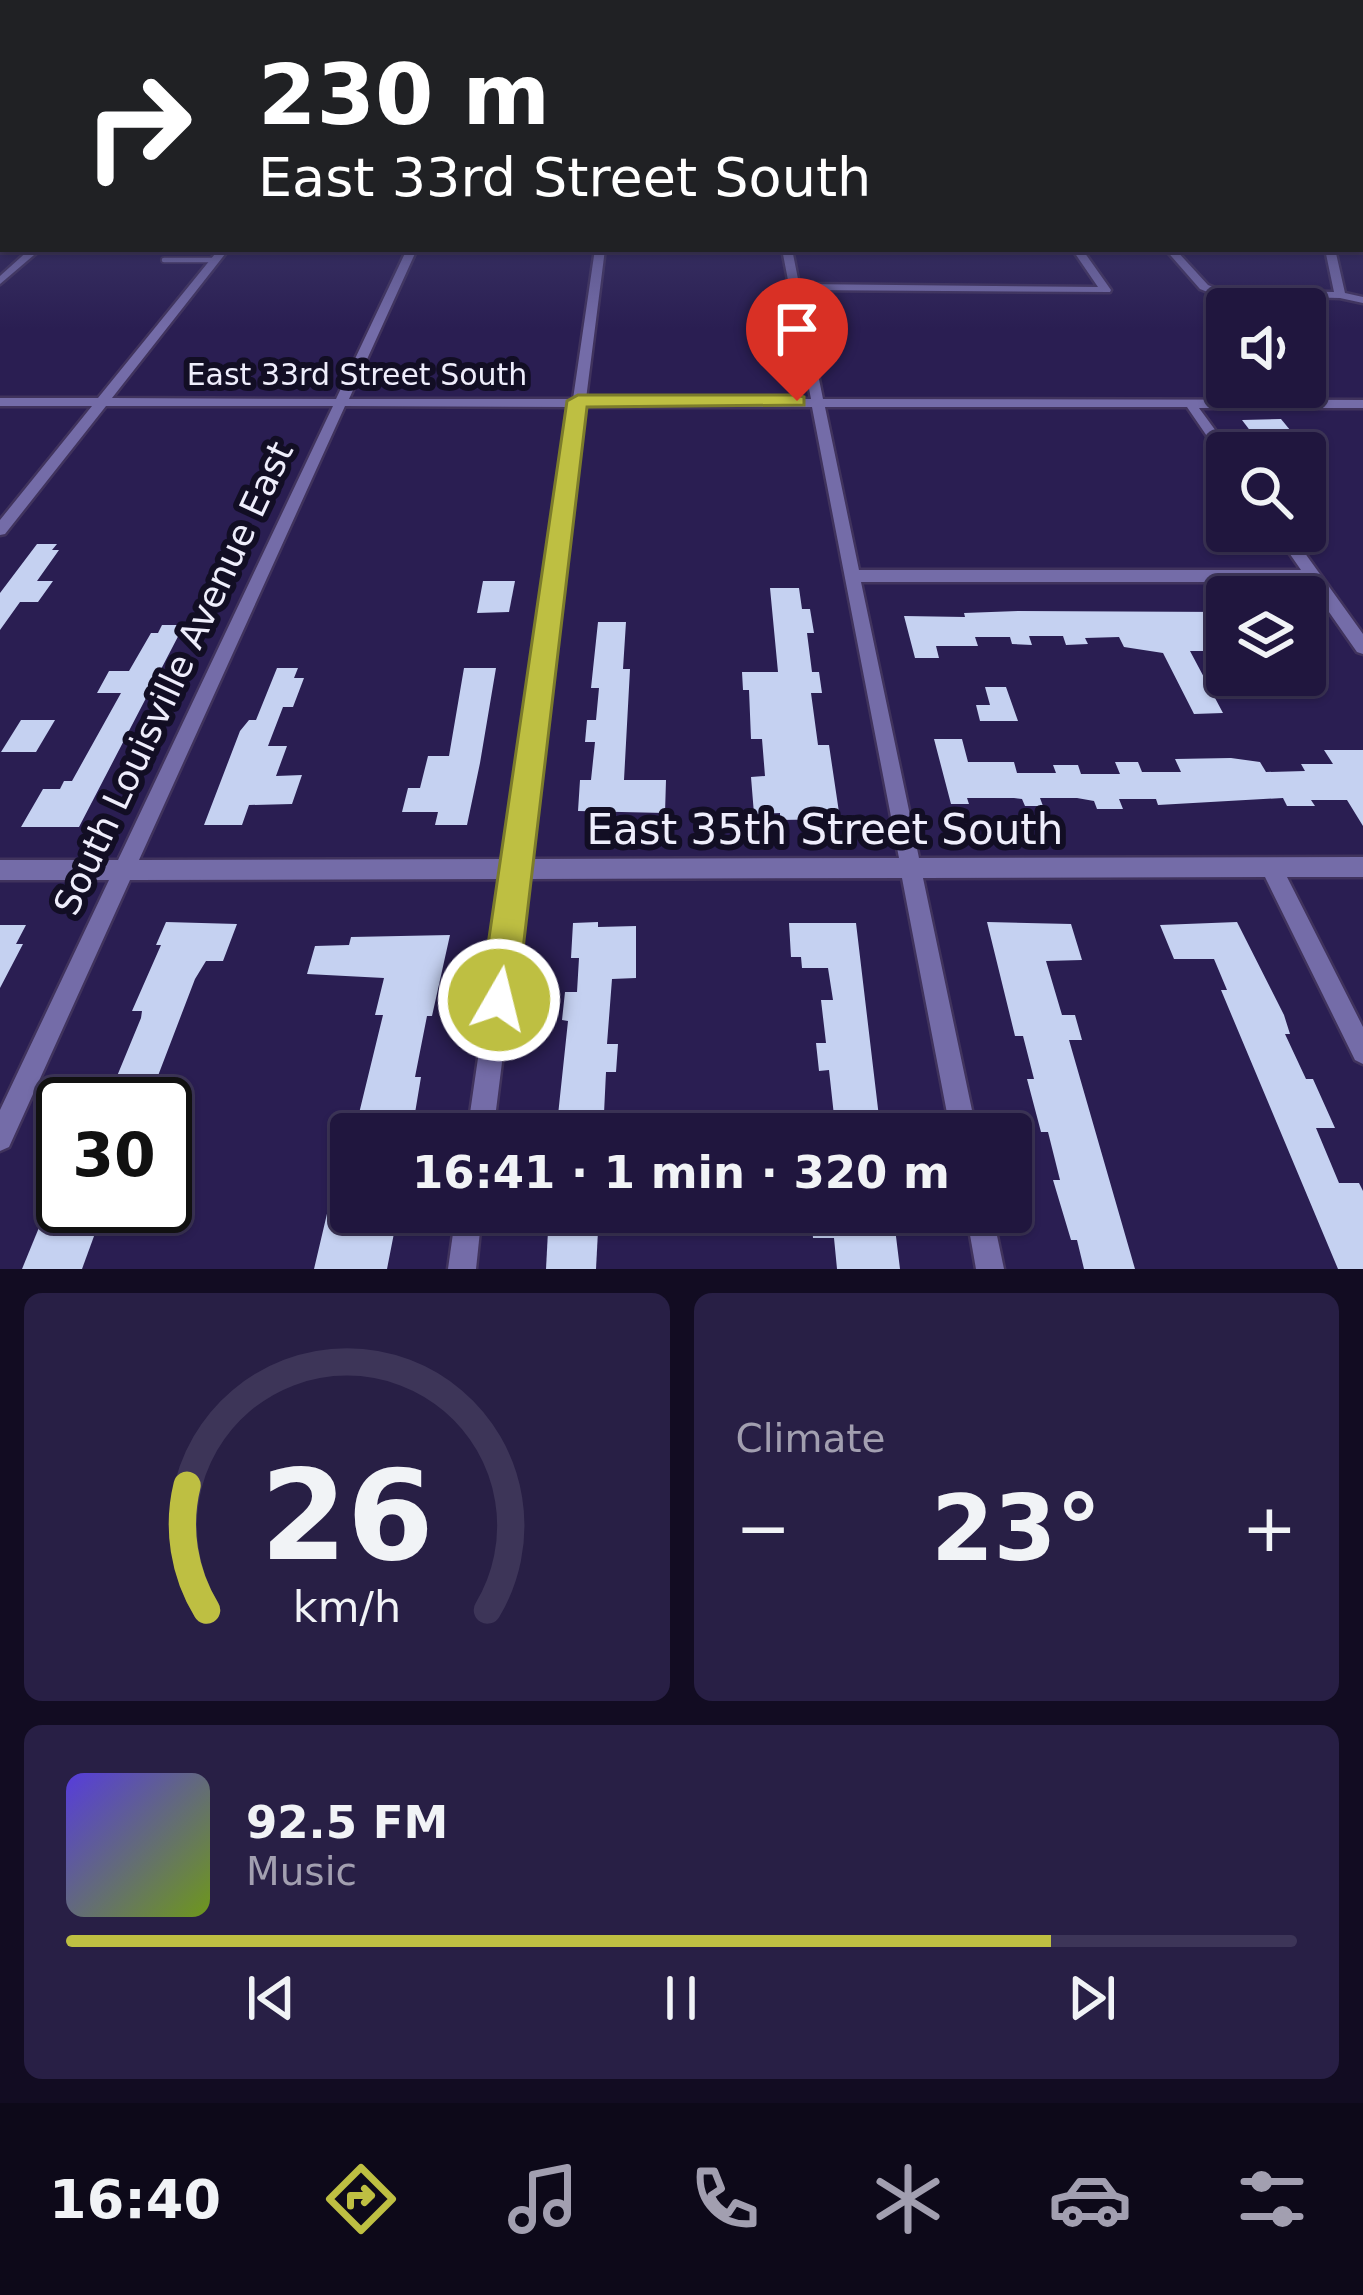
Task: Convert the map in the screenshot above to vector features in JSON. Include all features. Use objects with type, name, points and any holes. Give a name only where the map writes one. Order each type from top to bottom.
[{"type":"street","points":[[0,281],[33,252]]},
{"type":"street","name":"South Louisville Avenue East","points":[[0,1138],[411,252]]},
{"type":"street","points":[[483,1113],[600,252]]},
{"type":"street","points":[[787,252],[960,1113]]},
{"type":"street","points":[[793,287],[1106,290],[1079,252]]},
{"type":"street","points":[[1173,252],[1204,286],[1220,293],[1340,295],[1363,300]]},
{"type":"street","points":[[1331,252],[1340,295]]},
{"type":"street","points":[[0,530],[220,254]]},
{"type":"street","name":"East 33rd Street South","points":[[0,402],[1363,404]]},
{"type":"street","points":[[1189,402],[1211,432]]},
{"type":"street","points":[[1296,552],[1313,576]]},
{"type":"street","points":[[854,576],[1206,576]]},
{"type":"street","points":[[1326,594],[1363,647]]},
{"type":"street","points":[[1271,867],[1363,1052]]},
{"type":"street","name":"East 35th Street South","points":[[0,871],[1363,867]]},
{"type":"street","points":[[462,1269],[467,1233]]},
{"type":"street","points":[[983,1233],[990,1269]]},
{"type":"lane","points":[[164,260],[220,254]]},
{"type":"building","points":[[1281,419],[1292,432],[1251,432],[1242,420]]},
{"type":"building","points":[[37,544],[57,544],[52,550],[59,550],[37,581],[53,581],[38,602],[20,602],[0,630],[0,593]]},
{"type":"building","points":[[483,581],[515,581],[509,612],[477,613]]},
{"type":"building","points":[[770,588],[799,588],[802,609],[810,609],[814,633],[807,633],[812,672],[819,672],[822,693],[811,693],[818,745],[829,745],[840,819],[780,820],[780,813],[754,814],[751,777],[765,776],[762,739],[751,739],[749,690],[743,690],[742,672],[778,672]]},
{"type":"building","points":[[1206,612],[1206,651],[1190,651],[1206,681],[1206,696],[1214,696],[1223,713],[1194,714],[1163,653],[1124,647],[1119,637],[1085,638],[1088,644],[1066,645],[1063,636],[1029,636],[1032,645],[1012,644],[1010,637],[975,637],[978,646],[936,646],[939,658],[915,658],[904,616],[965,617],[964,613]]},
{"type":"building","points":[[598,622],[626,622],[623,669],[630,669],[624,780],[666,780],[665,813],[578,811],[580,780],[591,780],[595,742],[585,742],[587,720],[596,720],[599,688],[591,688]]},
{"type":"building","points":[[162,625],[184,625],[79,827],[21,827],[43,789],[60,789],[64,781],[72,781],[121,693],[97,693],[109,671],[129,671],[151,633],[158,633]]},
{"type":"building","points":[[277,668],[298,668],[294,678],[304,678],[293,707],[283,707],[268,746],[287,746],[276,776],[302,775],[292,804],[249,805],[242,825],[204,825],[240,731],[249,720],[256,720]]},
{"type":"building","points":[[464,668],[496,668],[480,763],[467,825],[435,825],[438,812],[402,812],[408,788],[420,788],[428,756],[449,756]]},
{"type":"building","points":[[985,687],[1006,687],[1018,721],[980,721],[976,705],[990,705]]},
{"type":"building","points":[[21,720],[55,720],[36,752],[1,752]]},
{"type":"building","points":[[934,739],[962,739],[968,762],[1014,762],[1017,773],[1056,773],[1053,765],[1078,765],[1081,774],[1120,774],[1115,762],[1138,762],[1142,772],[1181,772],[1175,759],[1231,758],[1260,762],[1266,772],[1305,771],[1301,764],[1333,764],[1324,750],[1363,750],[1363,826],[1347,800],[1287,806],[1283,798],[1158,805],[1156,799],[1119,799],[1123,809],[1097,809],[1094,801],[1077,798],[1040,798],[1043,806],[1025,806],[1022,799],[1014,798],[967,798],[969,804],[951,804]]},
{"type":"building","points":[[166,922],[237,924],[223,961],[206,961],[195,979],[158,1077],[117,1077],[141,1018],[142,1011],[132,1011],[161,945],[156,945]]},
{"type":"building","points":[[987,922],[1071,924],[1082,960],[1046,961],[1062,1015],[1075,1015],[1082,1040],[1069,1040],[1135,1269],[1084,1269],[1077,1240],[1071,1240],[1053,1180],[1060,1180],[1048,1132],[1041,1132],[1027,1079],[1034,1079],[1023,1036],[1015,1036]]},
{"type":"building","points":[[1237,922],[1284,1015],[1290,1034],[1285,1034],[1306,1079],[1313,1079],[1335,1128],[1316,1128],[1339,1183],[1359,1183],[1363,1191],[1363,1269],[1338,1269],[1221,990],[1227,990],[1214,959],[1174,959],[1160,925]]},
{"type":"building","points":[[573,923],[636,926],[636,978],[612,979],[607,1044],[618,1044],[616,1072],[606,1072],[604,1113],[558,1113],[568,1021],[562,1020],[565,992],[577,992],[579,958],[571,958]]},
{"type":"building","points":[[789,923],[856,923],[879,1113],[834,1113],[829,1070],[819,1071],[816,1043],[826,1043],[821,1000],[833,1000],[828,968],[802,968],[801,957],[791,957]]},
{"type":"building","points":[[0,925],[26,925],[16,944],[23,944],[0,988]]},
{"type":"building","points":[[450,935],[415,1077],[421,1077],[415,1113],[359,1113],[383,1015],[375,1015],[384,978],[307,974],[315,946],[349,945],[351,937]]},
{"type":"building","points":[[330,1201],[330,1233],[394,1233],[387,1269],[314,1269]]},
{"type":"building","points":[[37,1233],[95,1233],[82,1269],[22,1269]]},
{"type":"building","points":[[548,1233],[598,1233],[596,1269],[546,1269]]},
{"type":"building","points":[[813,1233],[896,1233],[900,1269],[837,1269],[834,1238],[813,1238]]},
{"type":"route","points":[[499,1000],[578,401],[797,401]]}]
